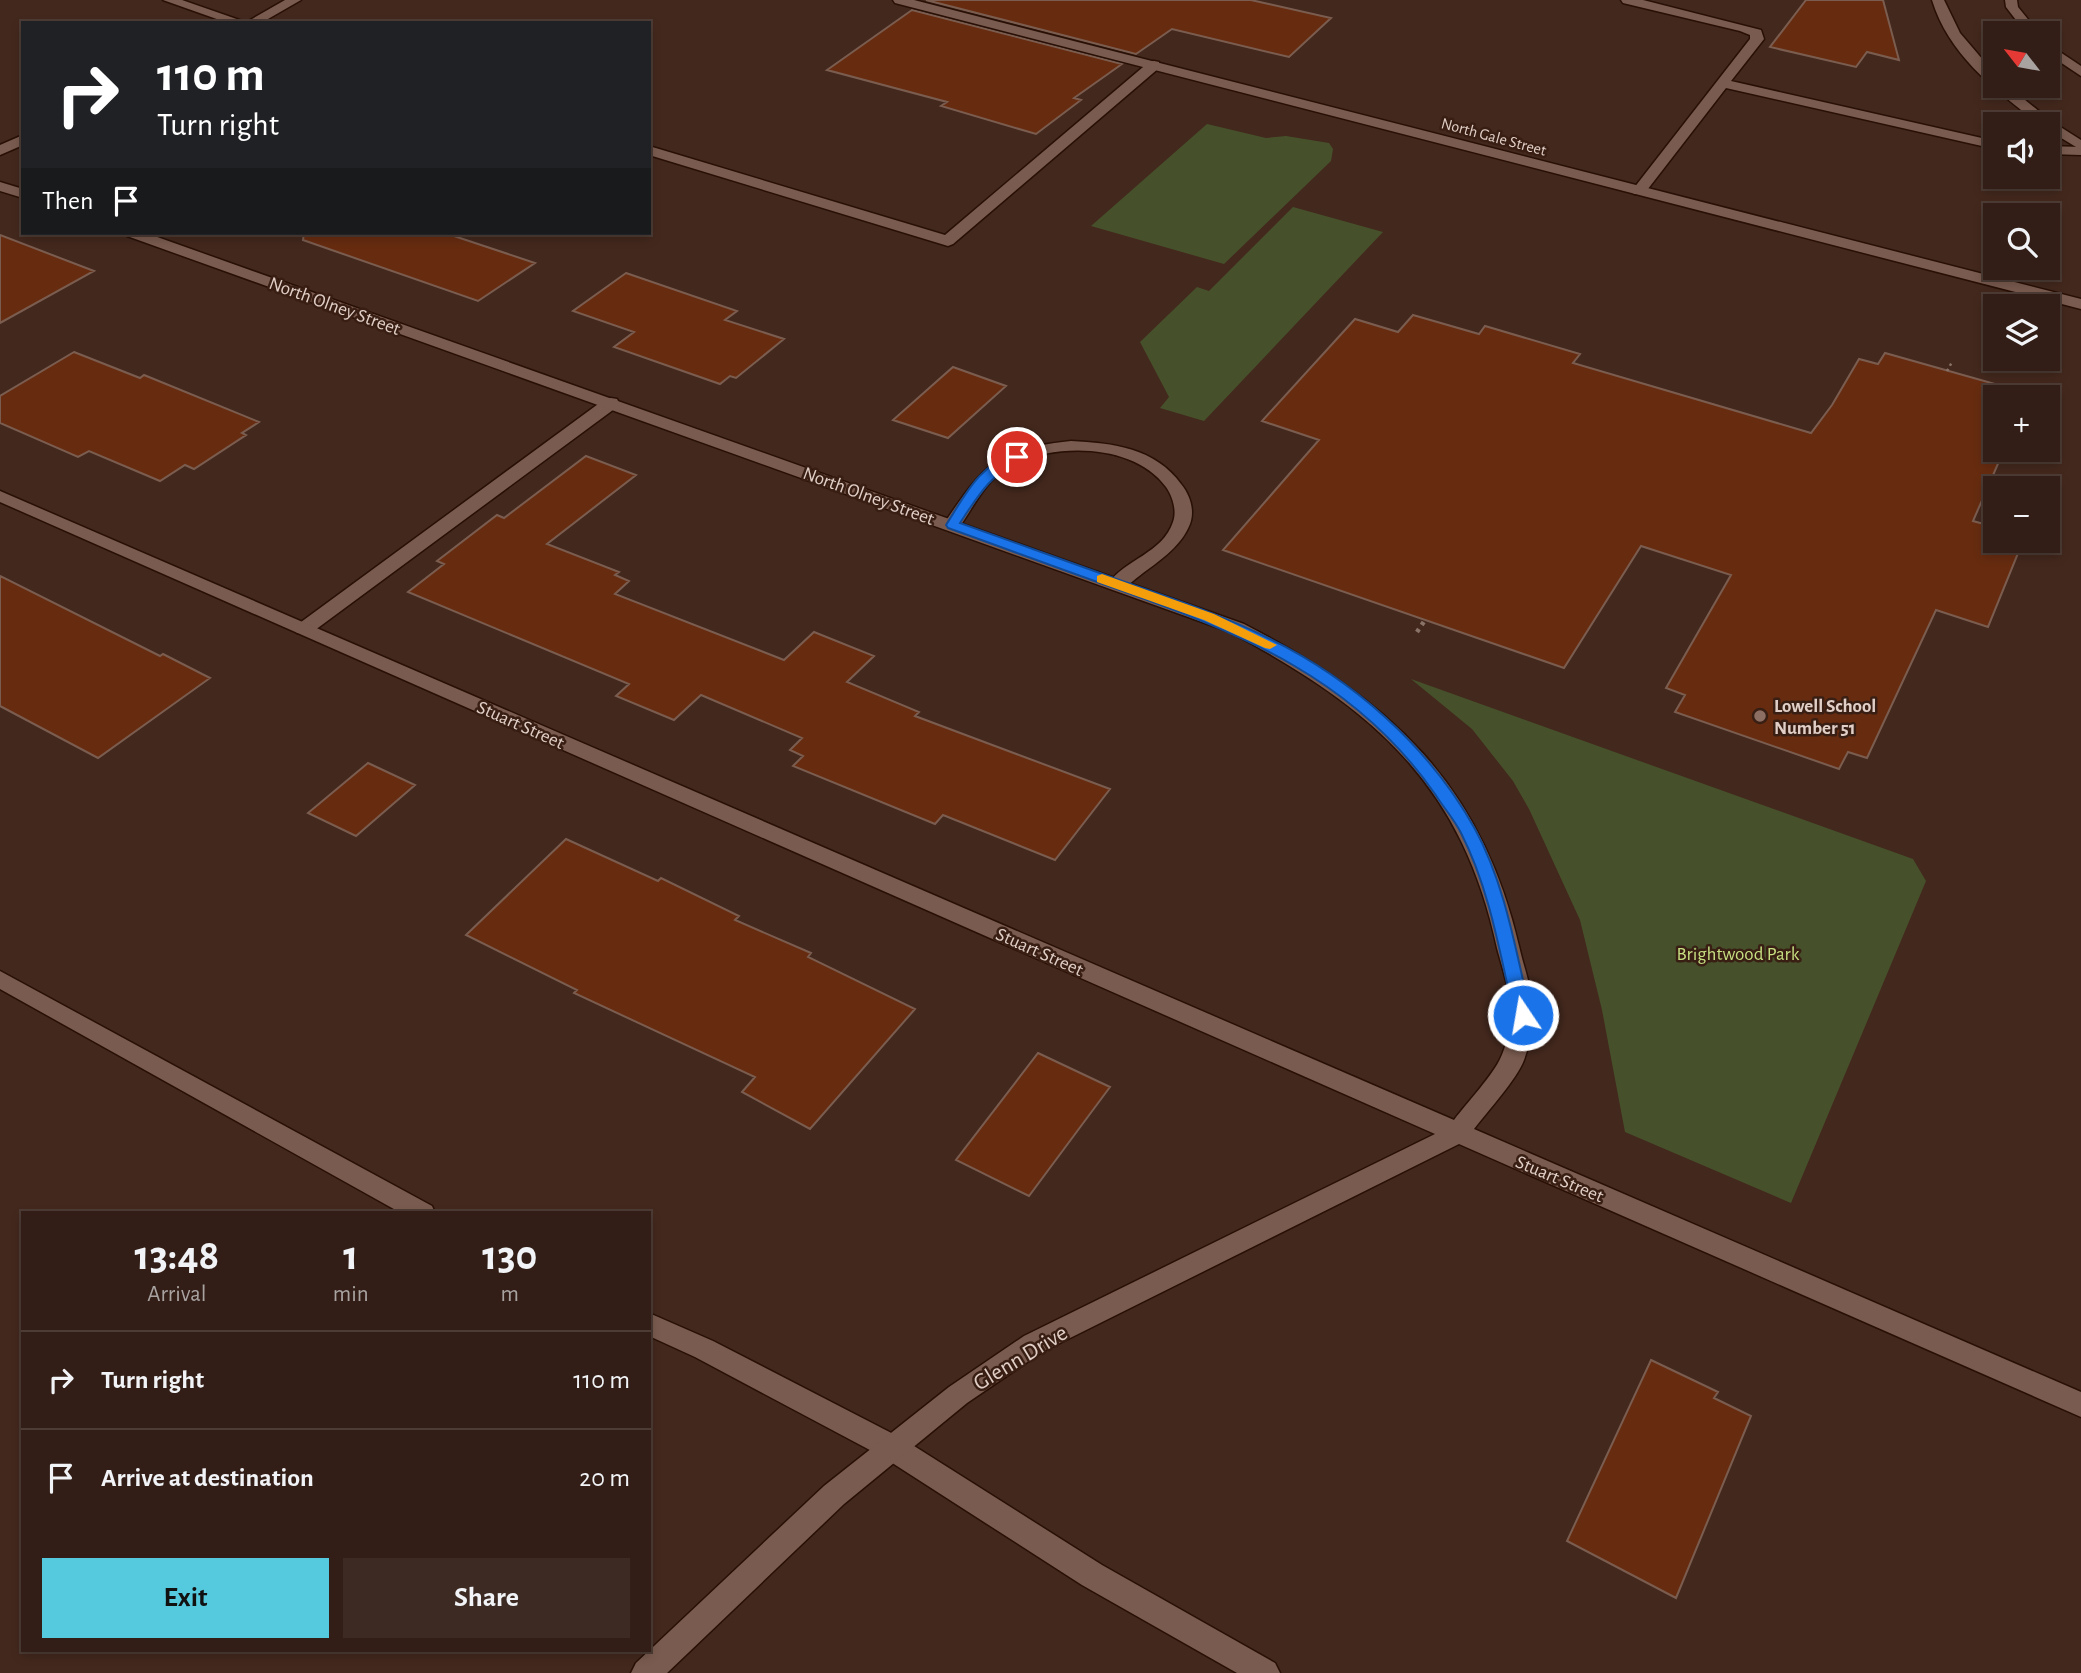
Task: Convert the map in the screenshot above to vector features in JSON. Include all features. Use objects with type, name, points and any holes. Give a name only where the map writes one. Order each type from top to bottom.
[{"type":"street","points":[[169,0],[236,21]]},
{"type":"street","points":[[254,21],[295,0]]},
{"type":"street","name":"North Gale Street","points":[[899,0],[2081,304]]},
{"type":"street","points":[[1627,0],[1744,28],[1756,33],[1757,39],[1639,191]]},
{"type":"street","points":[[1938,0],[1951,29],[1970,57],[1983,69]]},
{"type":"street","points":[[2011,0],[2012,7],[2023,21]]},
{"type":"street","points":[[2060,57],[2081,72]]},
{"type":"street","points":[[651,151],[948,241],[1154,65]]},
{"type":"street","points":[[1722,83],[1983,142]]},
{"type":"street","points":[[2015,98],[2032,112]]},
{"type":"street","points":[[2060,134],[2081,149]]},
{"type":"street","points":[[0,151],[21,140]]},
{"type":"street","points":[[2060,150],[2081,149]]},
{"type":"street","points":[[0,186],[21,193]]},
{"type":"street","name":"North Olney Street","points":[[138,235],[1237,628],[1307,665],[1338,686],[1395,734],[1421,762],[1468,830],[1491,883],[1523,1015],[1512,1061],[1458,1134]]},
{"type":"street","points":[[304,629],[611,403]]},
{"type":"street","points":[[953,525],[981,480],[1003,463],[1032,451],[1087,446],[1129,454],[1156,467],[1175,484],[1184,504],[1181,525],[1168,544],[1117,584]]},
{"type":"street","name":"Stuart Street","points":[[0,496],[2081,1405]]},
{"type":"street","points":[[0,978],[419,1211]]},
{"type":"street","name":"Glenn Drive","points":[[646,1673],[834,1495],[958,1395],[1033,1344],[1458,1134]]},
{"type":"street","points":[[651,1326],[704,1349],[892,1448],[1092,1575],[1265,1673]]},
{"type":"path","points":[[1947,370],[1952,362]]},
{"type":"path","points":[[1417,632],[1425,620]]},
{"type":"green space","points":[[1207,124],[1266,138],[1286,136],[1329,143],[1333,149],[1331,161],[1224,264],[1091,226]]},
{"type":"green space","points":[[1293,207],[1383,232],[1204,421],[1160,408],[1169,397],[1140,342],[1197,287],[1209,291]]},
{"type":"green space","name":"Brightwood Park","points":[[1411,679],[1913,859],[1926,881],[1791,1203],[1625,1132],[1602,1010],[1580,920],[1529,809],[1513,781],[1472,729]]},
{"type":"building","points":[[926,0],[1251,0],[1331,18],[1289,57],[1172,29],[1136,54]]},
{"type":"building","points":[[1806,0],[1883,0],[1899,60],[1867,52],[1856,67],[1770,47]]},
{"type":"building","points":[[912,10],[1122,64],[1074,98],[1081,100],[1036,134],[941,106],[947,102],[827,70]]},
{"type":"building","points":[[0,235],[94,271],[0,323]]},
{"type":"building","points":[[304,235],[451,235],[535,263],[478,301],[303,240]]},
{"type":"building","points":[[626,273],[737,311],[725,320],[784,339],[736,378],[730,376],[720,384],[614,347],[634,332],[573,311]]},
{"type":"building","points":[[1413,315],[1479,334],[1485,326],[1580,354],[1573,363],[1811,433],[1832,405],[1859,359],[1878,364],[1885,353],[1995,384],[1983,385],[1983,462],[1999,462],[1993,476],[1983,476],[1983,498],[1973,521],[1983,524],[1983,553],[2018,553],[1988,627],[1936,610],[1867,758],[1848,752],[1839,769],[1675,712],[1685,695],[1666,688],[1731,575],[1641,546],[1564,668],[1223,550],[1319,440],[1262,421],[1355,319],[1398,332]]},
{"type":"building","points":[[74,352],[140,378],[144,375],[259,422],[242,433],[246,435],[194,469],[185,465],[160,481],[89,451],[78,457],[0,423],[0,396]]},
{"type":"building","points":[[953,367],[1006,386],[948,438],[893,420]]},
{"type":"building","points":[[586,456],[636,475],[547,544],[619,572],[615,575],[629,581],[615,594],[784,660],[814,632],[874,656],[847,682],[919,712],[915,716],[1110,789],[1055,860],[943,815],[935,824],[793,766],[803,756],[790,750],[802,738],[701,695],[674,720],[616,696],[629,684],[408,592],[444,564],[437,561],[497,515],[504,518]]},
{"type":"building","points":[[0,576],[210,678],[98,758],[0,706]]},
{"type":"building","points":[[368,763],[415,785],[356,836],[308,813]]},
{"type":"building","points":[[566,839],[658,881],[661,878],[739,916],[735,920],[811,953],[808,957],[915,1009],[810,1129],[742,1092],[755,1077],[574,993],[577,990],[466,935]]},
{"type":"building","points":[[1038,1053],[1110,1087],[1029,1196],[956,1160]]},
{"type":"building","points":[[1651,1360],[1718,1392],[1714,1398],[1751,1416],[1676,1598],[1567,1541]]},
{"type":"slow traffic","points":[[1102,579],[1237,628],[1270,645]]},
{"type":"place","name":"Lowell School Number 51","points":[[1760,716]]},
{"type":"route","points":[[1017,457],[1003,463],[981,480],[953,525],[1237,628],[1307,665],[1338,686],[1395,734],[1421,762],[1468,830],[1491,883],[1504,927],[1523,1015]]}]
